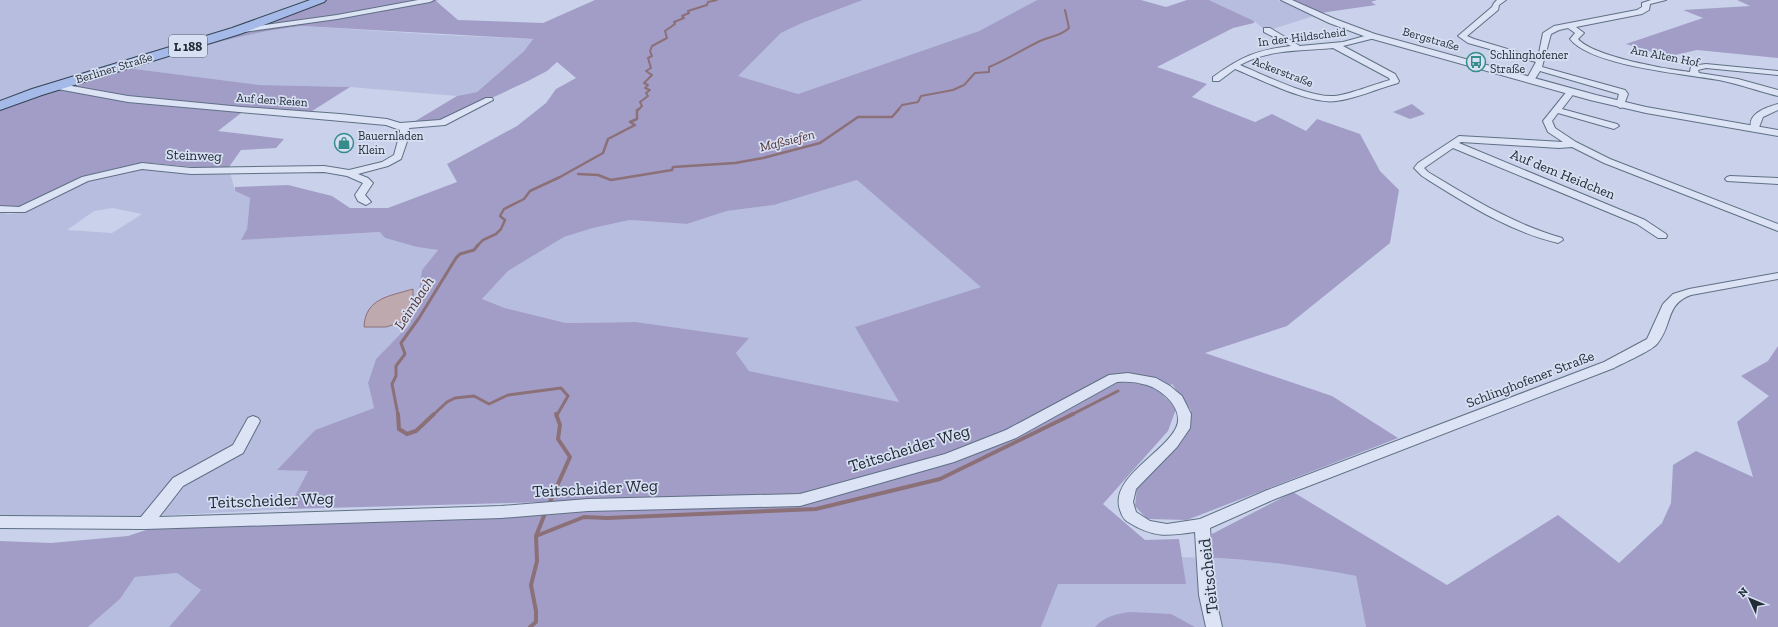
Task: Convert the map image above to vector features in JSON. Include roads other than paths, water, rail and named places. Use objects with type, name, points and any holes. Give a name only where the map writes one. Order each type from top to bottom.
[{"type":"main road","name":"Berliner Straße","points":[[0,106],[55,86],[236,31],[320,0]]},
{"type":"street","points":[[236,31],[337,17],[430,0]]},
{"type":"street","name":"Bergstraße","points":[[1285,0],[1347,27],[1372,36],[1571,92],[1620,105],[1778,133]]},
{"type":"street","points":[[1502,0],[1496,4],[1495,8],[1462,36],[1471,41],[1622,92],[1624,94],[1620,105]]},
{"type":"street","points":[[1636,0],[1645,5]]},
{"type":"street","points":[[1530,80],[1540,65],[1547,33],[1557,28],[1639,12],[1646,8],[1645,5],[1648,2],[1663,0]]},
{"type":"street","name":"Am Alten Hof","points":[[1570,26],[1580,33],[1574,39],[1575,43],[1586,50],[1672,72],[1725,79],[1778,93]]},
{"type":"street","points":[[1267,30],[1299,48]]},
{"type":"street","name":"In der Hildscheid","points":[[1216,79],[1251,57],[1266,52],[1336,46],[1357,42],[1372,36]]},
{"type":"street","name":"Ackerstraße","points":[[1235,66],[1305,94],[1323,99],[1336,98],[1395,81],[1392,76],[1336,46]]},
{"type":"street","points":[[1695,75],[1694,68],[1706,66],[1778,73]]},
{"type":"street","name":"Auf den Reien","points":[[55,86],[128,99],[242,110],[340,117],[400,126],[442,123],[489,100]]},
{"type":"street","points":[[1571,92],[1547,121],[1551,130],[1573,144],[1635,173],[1778,228]]},
{"type":"street","points":[[1755,128],[1757,117],[1760,113],[1778,107]]},
{"type":"street","points":[[1556,110],[1614,126]]},
{"type":"street","points":[[349,173],[385,164],[398,157],[402,138],[406,130],[400,126]]},
{"type":"street","name":"Auf dem Heidchen","points":[[1558,240],[1543,236],[1482,209],[1425,174],[1419,168],[1421,165],[1459,139],[1559,145],[1573,144]]},
{"type":"street","name":"Auf dem Heidchen","points":[[1452,144],[1642,222],[1662,236]]},
{"type":"street","name":"Steinweg","points":[[0,209],[21,210],[85,179],[105,173],[142,166],[191,170],[324,169],[349,173],[368,183],[360,195],[366,202]]},
{"type":"street","points":[[1730,179],[1778,181]]},
{"type":"street","name":"Schlinghofener Straße","points":[[1202,525],[1270,495],[1609,365],[1652,342],[1659,330],[1669,304],[1677,296],[1689,292],[1778,276]]},
{"type":"street","name":"Teitscheider Weg","points":[[0,522],[145,523],[501,512],[569,507],[800,500],[949,458],[1010,434],[1114,378],[1128,377],[1151,381],[1165,389],[1177,399],[1184,414],[1183,428],[1172,442],[1129,487],[1125,502],[1130,516],[1146,526],[1167,530],[1202,525]]},
{"type":"street","points":[[145,523],[178,482],[238,449],[253,421]]},
{"type":"street","name":"Teitscheid","points":[[1202,525],[1207,595],[1214,627]]},
{"type":"waterway","name":"Leimbach","points":[[639,109],[642,106],[640,102],[648,96],[646,93],[650,90],[645,88],[648,85],[644,83],[652,75],[646,71],[651,68],[648,58],[652,56],[650,51],[652,46],[667,38],[665,31],[675,24],[674,22],[684,18],[682,16],[689,13],[688,11],[707,5],[708,2],[717,0]]},
{"type":"waterway","name":"Maßsiefen","points":[[898,110],[902,105],[918,102],[921,96],[953,90],[964,85],[975,73],[989,72],[989,67],[1040,41],[1063,33],[1069,28],[1065,10]]},
{"type":"waterway","name":"Leimbach","points":[[478,245],[483,240],[496,234],[501,229],[505,220],[500,216],[504,209],[524,199],[530,191],[560,177],[603,153],[608,139],[635,125],[630,122],[637,119],[637,110],[639,109]]},
{"type":"waterway","name":"Maßsiefen","points":[[578,174],[598,175],[611,180],[672,170],[673,167],[735,163],[763,158],[820,143],[858,117],[892,117],[899,109]]},
{"type":"waterway","name":"Leimbach","points":[[398,415],[392,384],[396,376],[396,366],[405,354],[401,343],[419,318],[456,258],[460,254],[474,250],[478,245]]},
{"type":"waterway","name":"Leimbach","points":[[433,415],[447,402],[455,398],[474,396],[489,404],[508,395],[561,388],[568,396],[557,415]]},
{"type":"waterway","points":[[1072,414],[1118,391]]},
{"type":"waterway","name":"Leimbach","points":[[398,414],[399,429],[407,434],[416,431],[434,414]]},
{"type":"waterway","name":"Leimbach","points":[[549,504],[570,457],[558,439],[560,425],[556,414]]},
{"type":"waterway","points":[[536,536],[584,517],[607,518],[816,509],[940,479],[1072,414]]},
{"type":"waterway","name":"Leimbach","points":[[536,536],[546,511]]},
{"type":"waterway","name":"Leimbach","points":[[530,627],[536,622],[536,611],[531,585],[537,561],[536,536]]},
{"type":"place","name":"Schlinghofener Straße","points":[[1476,62]]},
{"type":"place","name":"Bauernladen Klein","points":[[344,143]]}]
